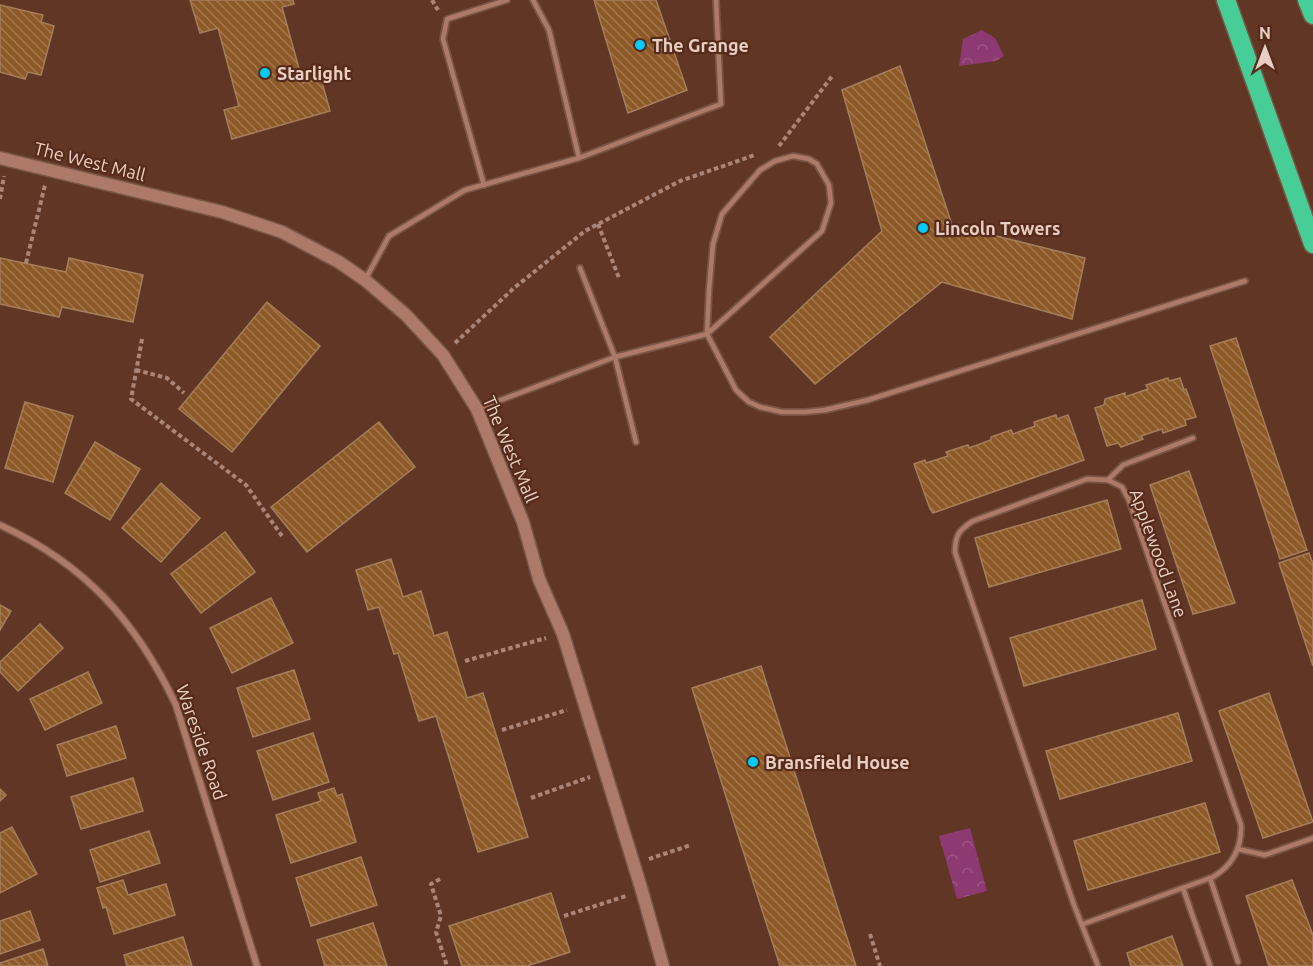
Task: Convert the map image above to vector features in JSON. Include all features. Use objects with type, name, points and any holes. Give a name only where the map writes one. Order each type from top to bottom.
[{"type":"highway","points":[[1226,0],[1313,244]]},
{"type":"highway","points":[[1308,0],[1313,15]]},
{"type":"main road","name":"The West Mall","points":[[0,158],[252,220],[311,246],[365,280],[406,315],[443,355],[477,409],[523,522],[539,579],[562,634],[663,966]]},
{"type":"street","name":"Wareside Road","points":[[0,525],[49,551],[92,585],[129,624],[159,669],[177,705],[257,966]]},
{"type":"lane","points":[[484,185],[443,39],[447,19],[507,0]]},
{"type":"lane","points":[[534,0],[549,30],[579,158]]},
{"type":"lane","points":[[365,280],[389,236],[465,190],[579,158],[721,104],[716,0]]},
{"type":"lane","points":[[477,409],[615,357],[707,334],[822,231],[829,213],[831,195],[825,176],[813,161],[793,156],[775,161],[760,170],[722,214],[713,244],[707,334],[731,382],[749,402],[760,407],[782,412],[825,410],[868,400],[1245,281]]},
{"type":"lane","points":[[580,268],[615,357],[636,442]]},
{"type":"lane","points":[[1108,480],[1123,465],[1193,438]]},
{"type":"lane","name":"Applewood Lane","points":[[1098,966],[1074,904],[955,552],[955,538],[960,530],[973,521],[1087,479],[1108,480],[1122,487],[1241,825],[1242,838],[1238,849]]},
{"type":"lane","points":[[1083,924],[1210,878],[1223,871],[1238,849],[1265,855],[1313,838]]},
{"type":"lane","points":[[1210,878],[1238,962]]},
{"type":"lane","points":[[1183,888],[1210,966]]},
{"type":"path","points":[[778,146],[833,75]]},
{"type":"path","points":[[443,355],[514,288],[585,231],[680,181],[756,154]]},
{"type":"path","points":[[26,263],[48,170]]},
{"type":"path","points":[[598,224],[619,278]]},
{"type":"path","points":[[142,339],[130,399],[246,485],[282,536]]},
{"type":"path","points":[[136,370],[166,378],[184,393]]},
{"type":"path","points":[[465,661],[562,634]]},
{"type":"path","points":[[502,730],[584,705]]},
{"type":"path","points":[[531,798],[605,772]]},
{"type":"path","points":[[633,864],[691,845]]},
{"type":"path","points":[[440,879],[431,884],[441,916],[436,932],[447,966]]},
{"type":"path","points":[[564,916],[642,891]]},
{"type":"path","points":[[870,934],[880,966]]},
{"type":"green space","points":[[982,30],[995,38],[1004,56],[996,61],[959,66],[963,39]]},
{"type":"green space","points":[[970,828],[987,891],[957,899],[939,836]]},
{"type":"building","name":"Starlight","points":[[190,0],[293,0],[294,4],[282,7],[303,83],[321,79],[330,111],[232,139],[224,110],[239,106],[218,28],[200,33]]},
{"type":"building","name":"The Grange","points":[[594,0],[656,0],[687,90],[628,113]]},
{"type":"building","points":[[0,5],[43,15],[41,22],[54,26],[41,75],[28,72],[25,79],[0,72]]},
{"type":"building","name":"Lincoln Towers","points":[[900,66],[952,225],[1085,258],[1072,319],[942,282],[815,384],[770,337],[882,231],[842,90]]},
{"type":"building","points":[[0,258],[66,272],[69,258],[143,275],[133,322],[62,307],[59,317],[0,304]]},
{"type":"building","points":[[267,302],[320,346],[232,452],[179,409]]},
{"type":"building","points":[[1236,338],[1307,550],[1280,559],[1210,346]]},
{"type":"building","points":[[1168,378],[1169,381],[1180,378],[1196,417],[1185,420],[1186,425],[1163,433],[1162,429],[1141,436],[1143,439],[1121,447],[1118,443],[1107,446],[1095,408],[1104,405],[1105,399],[1125,393],[1125,397],[1148,389],[1146,385]]},
{"type":"building","points":[[25,402],[73,416],[53,482],[5,468]]},
{"type":"building","points":[[1056,415],[1057,419],[1068,415],[1084,460],[933,513],[914,464],[948,456],[946,452],[968,445],[969,448],[1011,430],[1013,434],[1035,426],[1034,422]]},
{"type":"building","points":[[379,422],[415,467],[307,552],[271,507]]},
{"type":"building","points":[[95,442],[140,469],[110,520],[65,493]]},
{"type":"building","points":[[1189,471],[1235,603],[1193,614],[1150,485]]},
{"type":"building","points":[[161,483],[200,518],[161,562],[122,528]]},
{"type":"building","points":[[1107,500],[1121,549],[989,587],[975,538]]},
{"type":"building","points":[[225,532],[255,572],[201,613],[171,574]]},
{"type":"building","points":[[1309,553],[1313,564],[1313,666],[1279,563]]},
{"type":"building","points":[[391,559],[403,597],[421,591],[434,636],[447,632],[467,698],[483,693],[528,837],[478,852],[436,716],[419,721],[398,653],[394,654],[379,607],[368,610],[356,570]]},
{"type":"building","points":[[271,598],[293,643],[232,673],[210,628]]},
{"type":"building","points":[[1142,600],[1156,649],[1024,686],[1010,638]]},
{"type":"building","points":[[0,605],[11,611],[0,630]]},
{"type":"building","points":[[40,624],[63,648],[18,691],[0,672],[0,662]]},
{"type":"building","name":"Bransfield House","points":[[761,666],[856,966],[780,966],[738,835],[692,688]]},
{"type":"building","points":[[294,670],[310,719],[253,737],[237,688]]},
{"type":"building","points":[[88,672],[102,703],[45,730],[30,699]]},
{"type":"building","points":[[1269,693],[1313,822],[1263,838],[1219,711]]},
{"type":"building","points":[[1178,713],[1192,761],[1060,799],[1046,751]]},
{"type":"building","points":[[116,726],[126,758],[67,776],[57,745]]},
{"type":"building","points":[[313,733],[329,782],[273,800],[257,751]]},
{"type":"building","points":[[133,778],[143,811],[81,829],[71,797]]},
{"type":"building","points":[[334,788],[337,796],[342,794],[356,842],[291,863],[276,815],[321,801],[318,793]]},
{"type":"building","points":[[0,789],[6,795],[0,801]]},
{"type":"building","points":[[1205,803],[1220,852],[1088,890],[1074,841]]},
{"type":"building","points":[[12,827],[37,874],[0,893],[0,833]]},
{"type":"building","points":[[149,831],[160,863],[100,882],[90,850]]},
{"type":"building","points":[[361,857],[377,905],[311,926],[296,878]]},
{"type":"building","points":[[123,880],[128,895],[166,884],[175,915],[114,934],[106,907],[103,908],[97,888]]},
{"type":"building","points":[[1292,880],[1313,935],[1313,966],[1269,966],[1246,896]]},
{"type":"building","points":[[551,893],[570,952],[527,966],[462,966],[449,926]]},
{"type":"building","points":[[30,911],[40,940],[0,954],[0,921]]},
{"type":"building","points":[[373,923],[387,966],[325,966],[317,940]]},
{"type":"building","points":[[1172,936],[1183,966],[1131,966],[1127,953]]},
{"type":"building","points":[[183,937],[192,966],[127,966],[124,955]]},
{"type":"building","points":[[43,949],[48,966],[0,966],[0,963]]},
{"type":"place","name":"The Grange","points":[[640,45]]},
{"type":"place","name":"Starlight","points":[[265,73]]},
{"type":"place","name":"Lincoln Towers","points":[[923,228]]},
{"type":"place","name":"Bransfield House","points":[[753,762]]}]
